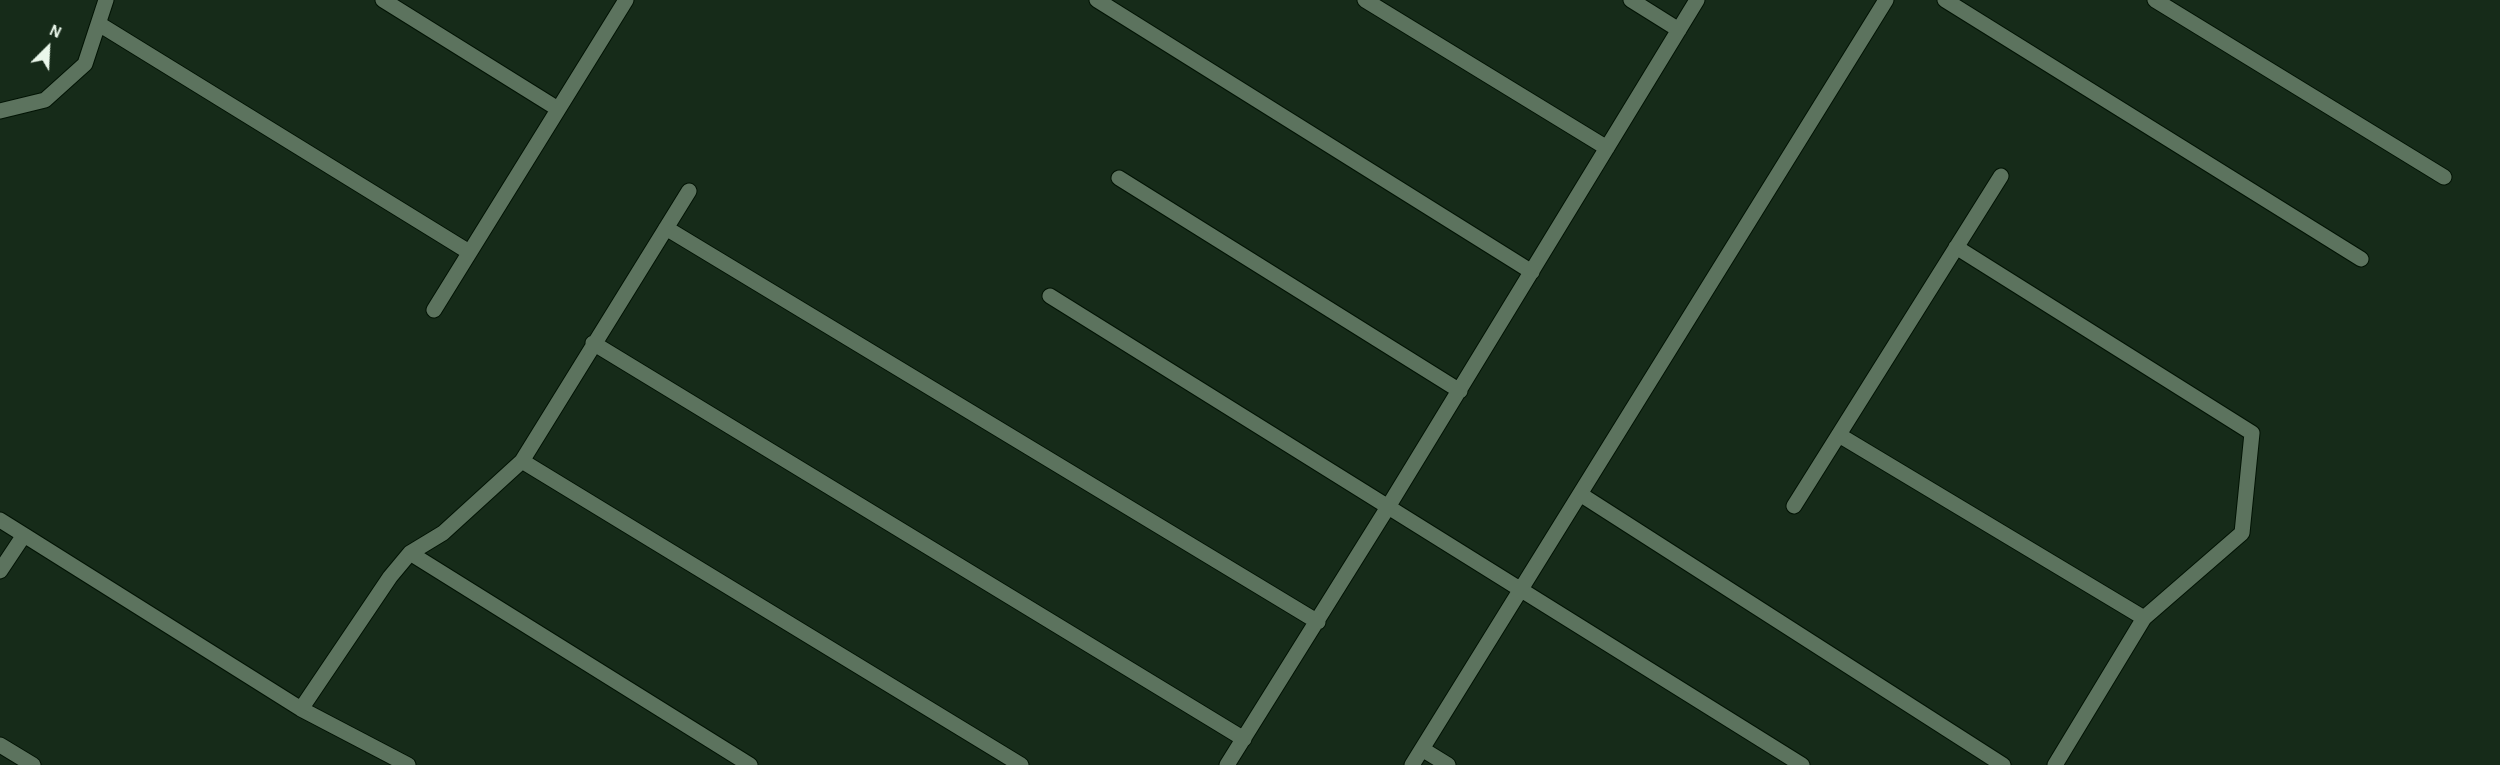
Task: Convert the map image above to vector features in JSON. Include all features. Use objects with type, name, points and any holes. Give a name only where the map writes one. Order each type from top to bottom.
[{"type":"street","points":[[0,111],[45,100],[85,63],[106,0]]},
{"type":"street","points":[[383,0],[558,109]]},
{"type":"street","points":[[434,310],[626,0]]},
{"type":"street","points":[[1097,0],[1532,272]]},
{"type":"street","points":[[1365,0],[1607,148]]},
{"type":"street","points":[[1631,0],[1679,30]]},
{"type":"street","points":[[1227,765],[1318,622],[1697,0]]},
{"type":"street","points":[[1412,765],[1886,0]]},
{"type":"street","points":[[1945,0],[2361,259]]},
{"type":"street","points":[[2155,0],[2444,177]]},
{"type":"street","points":[[99,24],[469,252]]},
{"type":"street","points":[[1794,506],[2001,176]]},
{"type":"street","points":[[1119,178],[1460,390]]},
{"type":"street","points":[[301,709],[390,577],[410,553],[443,533],[522,461],[688,191]]},
{"type":"street","points":[[666,228],[1318,622]]},
{"type":"street","points":[[1956,248],[2252,434],[2242,533],[2144,618],[2055,765]]},
{"type":"street","points":[[1050,296],[1802,765]]},
{"type":"street","points":[[593,343],[1244,739]]},
{"type":"street","points":[[1839,435],[2144,618]]},
{"type":"street","points":[[522,461],[1021,765]]},
{"type":"street","points":[[1580,494],[2002,765]]},
{"type":"street","points":[[0,520],[301,709],[408,765]]},
{"type":"street","points":[[0,571],[24,535]]},
{"type":"street","points":[[410,553],[750,765]]},
{"type":"street","points":[[0,744],[33,765]]},
{"type":"street","points":[[1422,749],[1448,765]]}]
